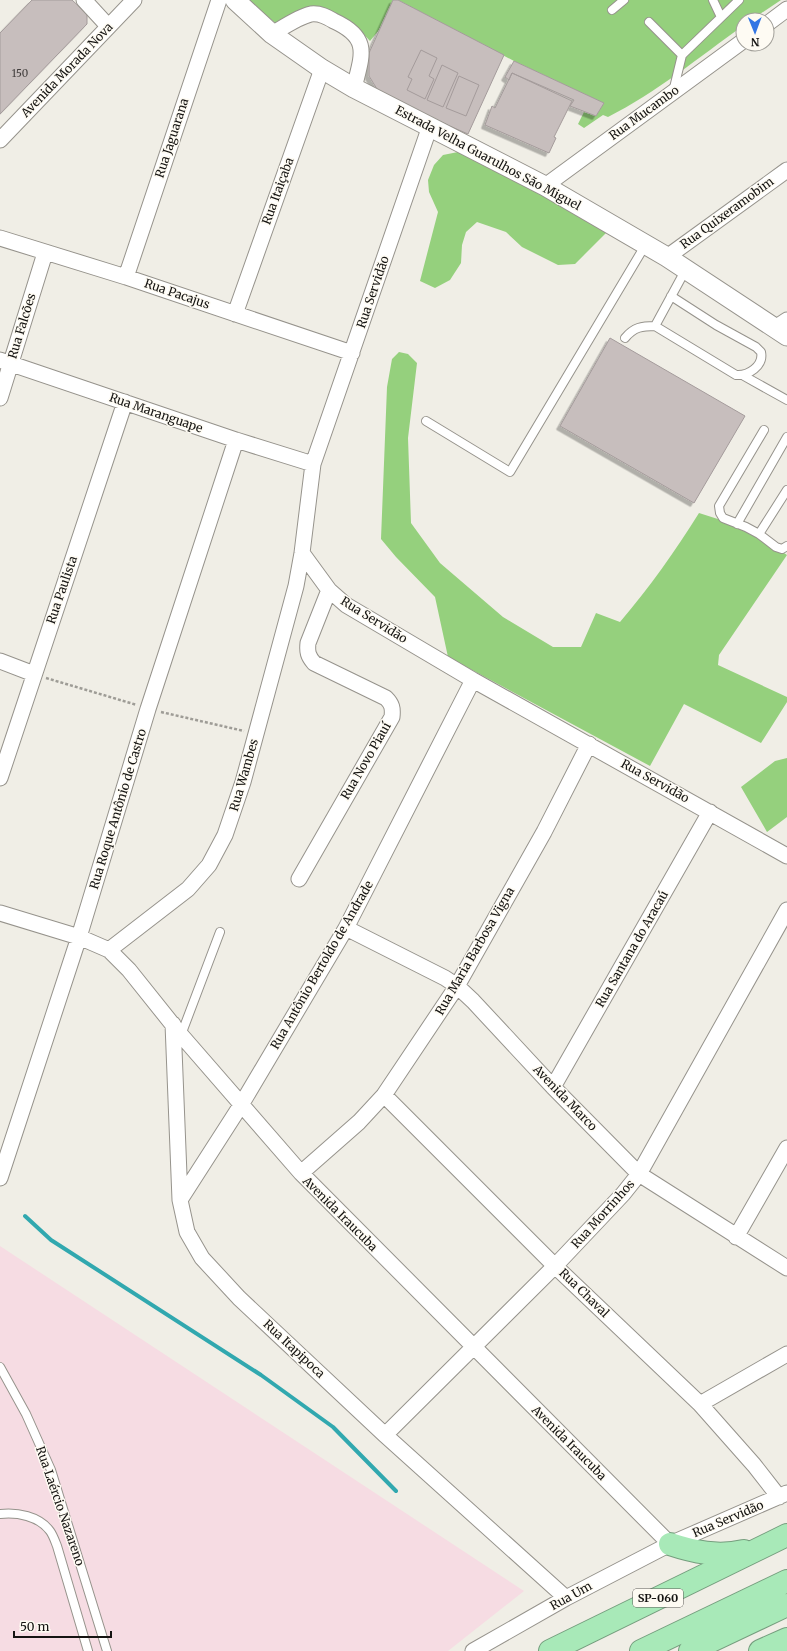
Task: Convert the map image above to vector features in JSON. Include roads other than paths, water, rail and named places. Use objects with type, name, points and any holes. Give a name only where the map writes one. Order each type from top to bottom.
[{"type":"highway","name":"SP-060","points":[[550,1651],[787,1535]]},
{"type":"highway","points":[[670,1544],[690,1551],[706,1554],[735,1553],[766,1545]]},
{"type":"highway","points":[[641,1651],[787,1581]]},
{"type":"highway","points":[[690,1651],[787,1605]]},
{"type":"highway","points":[[760,1651],[787,1639]]},
{"type":"street","points":[[84,0],[108,26]]},
{"type":"street","name":"Avenida Morada Nova","points":[[0,140],[134,0]]},
{"type":"street","name":"Rua Jaguarana","points":[[126,277],[219,0]]},
{"type":"street","name":"Estrada Velha Guarulhos São Miguel","points":[[235,0],[272,34],[322,69],[354,88],[545,186],[646,244],[783,328]]},
{"type":"street","points":[[775,18],[787,9]]},
{"type":"street","points":[[272,34],[310,14],[320,14],[342,25],[360,40],[362,50],[354,88]]},
{"type":"street","name":"Rua Mucambo","points":[[545,186],[735,47]]},
{"type":"street","name":"Rua Itaiçaba","points":[[235,314],[322,69]]},
{"type":"street","name":"Rua Servidão","points":[[430,126],[313,464],[302,553],[329,590],[346,605],[473,680],[787,856]]},
{"type":"street","name":"Rua Quixeramobim","points":[[667,257],[787,170]]},
{"type":"street","name":"Rua Pacajus","points":[[0,238],[126,277],[352,353]]},
{"type":"street","name":"Rua Falcões","points":[[0,398],[5,362],[45,253]]},
{"type":"street","name":"Rua Maranguape","points":[[5,362],[236,440],[313,464]]},
{"type":"street","name":"Rua Paulista","points":[[0,778],[125,402]]},
{"type":"street","name":"Rua Roque Antônio de Castro","points":[[0,1178],[79,937],[148,709],[236,440]]},
{"type":"street","name":"Rua Wambes","points":[[109,950],[188,889],[209,865],[225,834],[243,782],[296,586],[302,553]]},
{"type":"street","name":"Rua Novo Piauí","points":[[299,879],[392,717],[393,709],[386,698],[314,663],[310,658],[307,651],[308,643],[329,590]]},
{"type":"street","points":[[0,661],[34,674]]},
{"type":"street","name":"Rua Antônio Bertoldo de Andrade","points":[[180,1200],[241,1105],[346,928],[473,680]]},
{"type":"street","name":"Rua Maria Barbosa Vigna","points":[[301,1174],[359,1122],[384,1095],[457,986],[544,832],[589,744]]},
{"type":"street","name":"Rua Santana do Aracaú","points":[[553,1087],[710,812]]},
{"type":"street","name":"Rua Morrinhos","points":[[385,1435],[555,1266],[623,1194],[639,1174],[787,910]]},
{"type":"street","name":"Avenida Iraucuba","points":[[0,913],[79,937],[109,950],[129,970],[241,1105],[301,1174],[670,1544]]},
{"type":"street","name":"Avenida Marco","points":[[346,928],[457,986],[473,1001],[553,1087],[639,1174],[736,1238],[787,1268]]},
{"type":"street","name":"Rua Itapipoca","points":[[177,1029],[180,1200],[187,1232],[202,1258],[239,1298],[385,1435],[566,1598]]},
{"type":"street","name":"Rua Chaval","points":[[384,1095],[555,1266],[700,1404],[754,1466],[783,1495]]},
{"type":"street","points":[[736,1238],[787,1148]]},
{"type":"street","points":[[700,1404],[787,1354]]},
{"type":"street","name":"Rua Servidão","points":[[670,1544],[783,1495]]},
{"type":"street","name":"Rua Um","points":[[473,1651],[566,1598],[670,1544]]},
{"type":"lane","points":[[612,10],[624,0]]},
{"type":"lane","points":[[713,0],[721,17]]},
{"type":"lane","points":[[672,93],[682,55],[739,0]]},
{"type":"lane","points":[[649,22],[682,55]]},
{"type":"lane","points":[[426,421],[510,472],[646,244]]},
{"type":"lane","points":[[655,326],[686,269]]},
{"type":"lane","points":[[671,296],[716,325],[756,347],[761,352],[760,360],[751,372],[744,376]]},
{"type":"lane","points":[[626,338],[631,331],[641,326],[655,326],[736,375],[744,376],[787,400]]},
{"type":"lane","points":[[764,430],[719,506],[720,513],[723,518],[759,534],[776,547],[782,549],[787,546]]},
{"type":"lane","points":[[737,524],[787,437]]},
{"type":"lane","points":[[759,534],[787,490]]},
{"type":"lane","points":[[177,1029],[220,932]]},
{"type":"lane","name":"Rua Laércio Nazareno","points":[[0,1367],[26,1414],[51,1470],[107,1651]]},
{"type":"lane","points":[[0,1514],[24,1515],[40,1521],[50,1532],[57,1546],[88,1651]]},
{"type":"waterway","points":[[25,1216],[51,1240],[261,1375],[333,1427],[396,1491]]}]
